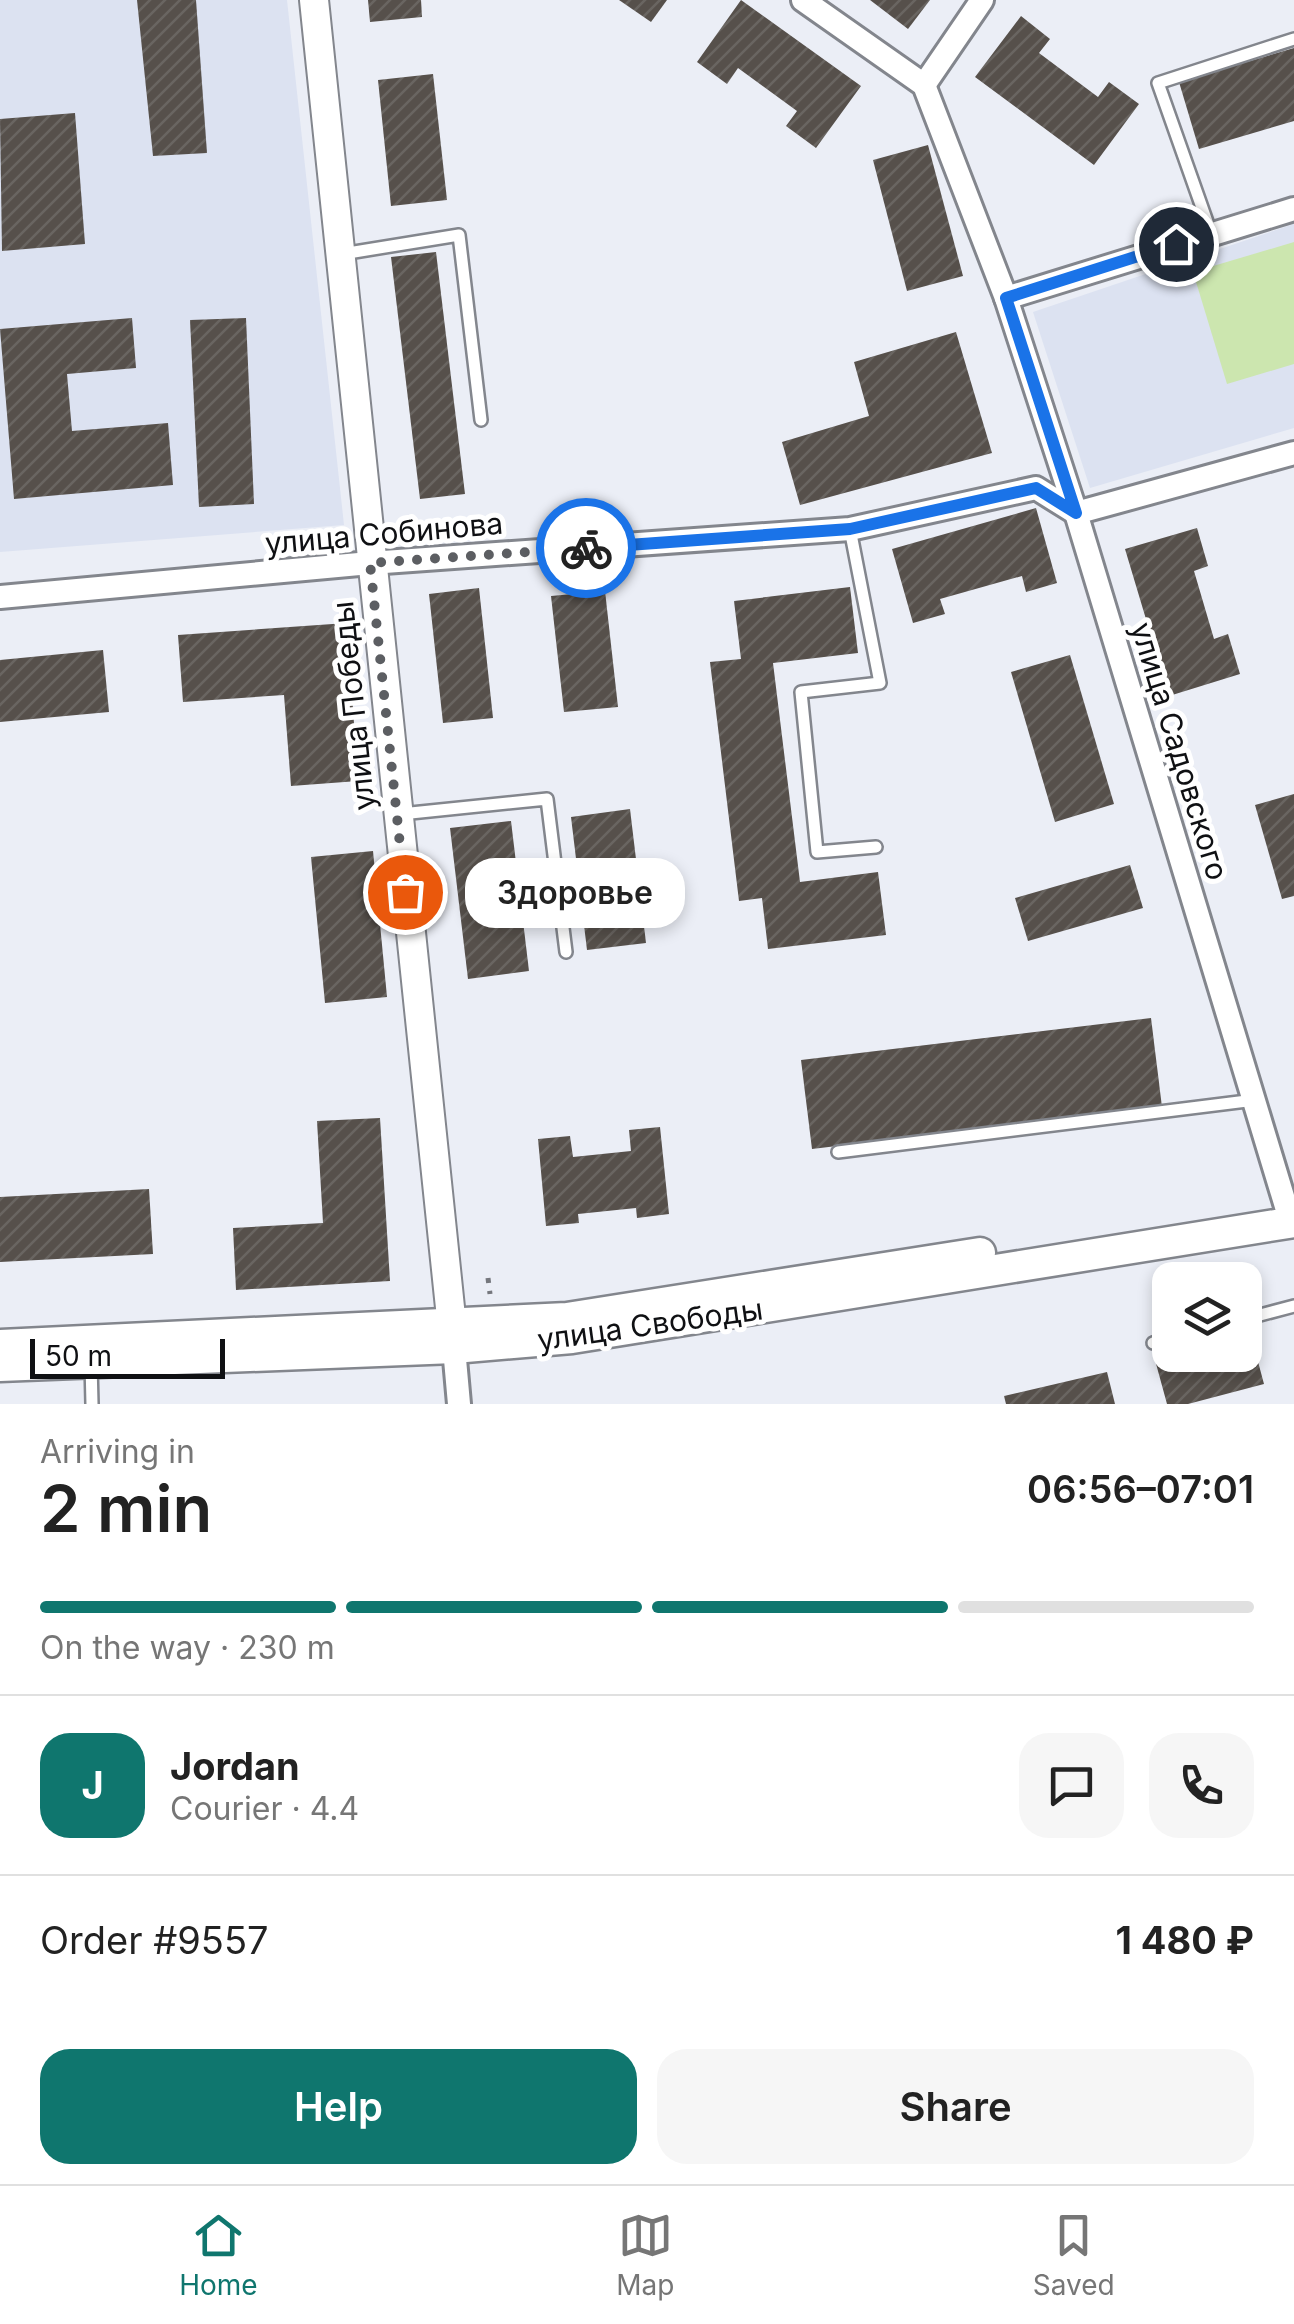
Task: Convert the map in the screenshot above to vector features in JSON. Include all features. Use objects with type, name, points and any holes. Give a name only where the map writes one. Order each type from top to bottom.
[{"type":"main road","name":"улица Свободы","points":[[0,1344],[572,1338],[1292,1218]]},
{"type":"main road","name":"улица Свободы","points":[[0,1366],[453,1337]]},
{"type":"street","name":"улица Победы","points":[[314,0],[459,1404]]},
{"type":"street","points":[[803,0],[924,86],[982,0]]},
{"type":"street","name":"улица Садовского","points":[[924,86],[1006,298],[1076,513],[1292,1218]]},
{"type":"street","points":[[1006,298],[1294,208]]},
{"type":"street","points":[[1076,513],[1294,453]]},
{"type":"street","name":"улица Собинова","points":[[0,597],[370,563],[850,529],[1036,488],[1076,513]]},
{"type":"lane","points":[[1211,232],[1158,83],[1294,40]]},
{"type":"lane","points":[[340,254],[459,235],[481,420]]},
{"type":"lane","points":[[850,529],[880,683],[801,692],[816,852],[876,848]]},
{"type":"lane","points":[[397,814],[547,799],[566,952]]},
{"type":"lane","points":[[838,1152],[1255,1100]]},
{"type":"lane","points":[[1262,1314],[1294,1306]]},
{"type":"lane","points":[[91,1363],[92,1404]]},
{"type":"path","points":[[488,1278],[491,1298]]},
{"type":"shaded area","points":[[0,0],[287,0],[344,525],[0,552]]},
{"type":"shaded area","points":[[1294,224],[1294,428],[1090,488],[1033,312]]},
{"type":"green space","points":[[1294,242],[1294,364],[1227,384],[1193,272]]},
{"type":"building","points":[[137,0],[196,0],[207,153],[153,156]]},
{"type":"building","points":[[368,0],[421,0],[422,17],[370,22]]},
{"type":"building","points":[[619,0],[667,0],[651,22]]},
{"type":"building","points":[[741,0],[861,86],[816,148],[786,126],[797,111],[738,68],[727,84],[697,62]]},
{"type":"building","points":[[870,0],[930,0],[908,29]]},
{"type":"building","points":[[1021,16],[1050,39],[1039,53],[1098,97],[1109,82],[1139,104],[1094,165],[975,77]]},
{"type":"building","points":[[1294,48],[1294,121],[1199,149],[1179,82]]},
{"type":"building","points":[[433,74],[447,200],[391,206],[378,80]]},
{"type":"building","points":[[75,113],[85,244],[2,251],[0,119]]},
{"type":"building","points":[[928,145],[963,276],[907,291],[873,160]]},
{"type":"building","points":[[436,252],[465,494],[420,499],[391,257]]},
{"type":"building","points":[[132,318],[136,368],[67,374],[72,431],[168,423],[173,485],[14,499],[0,329]]},
{"type":"building","points":[[246,318],[254,504],[199,507],[190,320]]},
{"type":"building","points":[[956,332],[992,453],[800,505],[782,442],[869,416],[854,362]]},
{"type":"building","points":[[1036,508],[1057,583],[1026,592],[1022,576],[940,599],[945,614],[913,623],[892,549]]},
{"type":"building","points":[[1197,528],[1208,566],[1194,571],[1214,639],[1228,634],[1240,674],[1169,696],[1125,549]]},
{"type":"building","points":[[850,587],[858,653],[773,663],[800,882],[878,872],[886,935],[768,949],[762,898],[739,901],[710,662],[741,659],[734,601]]},
{"type":"building","points":[[479,588],[493,718],[443,723],[429,594]]},
{"type":"building","points":[[605,591],[618,707],[564,712],[551,596]]},
{"type":"building","points":[[347,623],[358,781],[291,786],[284,695],[183,702],[178,635]]},
{"type":"building","points":[[103,650],[109,712],[0,722],[0,660]]},
{"type":"building","points":[[1070,655],[1114,804],[1055,822],[1011,672]]},
{"type":"building","points":[[1294,794],[1294,896],[1282,899],[1255,805]]},
{"type":"building","points":[[630,809],[646,943],[587,950],[571,817]]},
{"type":"building","points":[[511,821],[529,971],[468,979],[450,828]]},
{"type":"building","points":[[373,851],[387,997],[325,1003],[311,857]]},
{"type":"building","points":[[1130,865],[1143,908],[1028,941],[1015,898]]},
{"type":"building","points":[[1151,1018],[1162,1107],[812,1149],[801,1060]]},
{"type":"building","points":[[380,1118],[390,1281],[236,1290],[233,1228],[323,1223],[317,1121]]},
{"type":"building","points":[[660,1127],[669,1214],[637,1218],[636,1208],[578,1214],[579,1223],[546,1226],[538,1139],[570,1136],[573,1157],[631,1151],[629,1130]]},
{"type":"building","points":[[149,1189],[153,1254],[0,1262],[0,1197]]},
{"type":"building","points":[[1107,1372],[1115,1404],[1006,1404],[1004,1396]]},
{"type":"building","points":[[1158,1372],[1261,1372],[1264,1384],[1188,1404],[1167,1404]]},
{"type":"way so far","points":[[405,892],[370,563],[586,548]]},
{"type":"place","name":"Здоровье","points":[[405,892]]},
{"type":"route","points":[[586,548],[850,529],[1036,488],[1076,513],[1006,298],[1176,244]]}]
